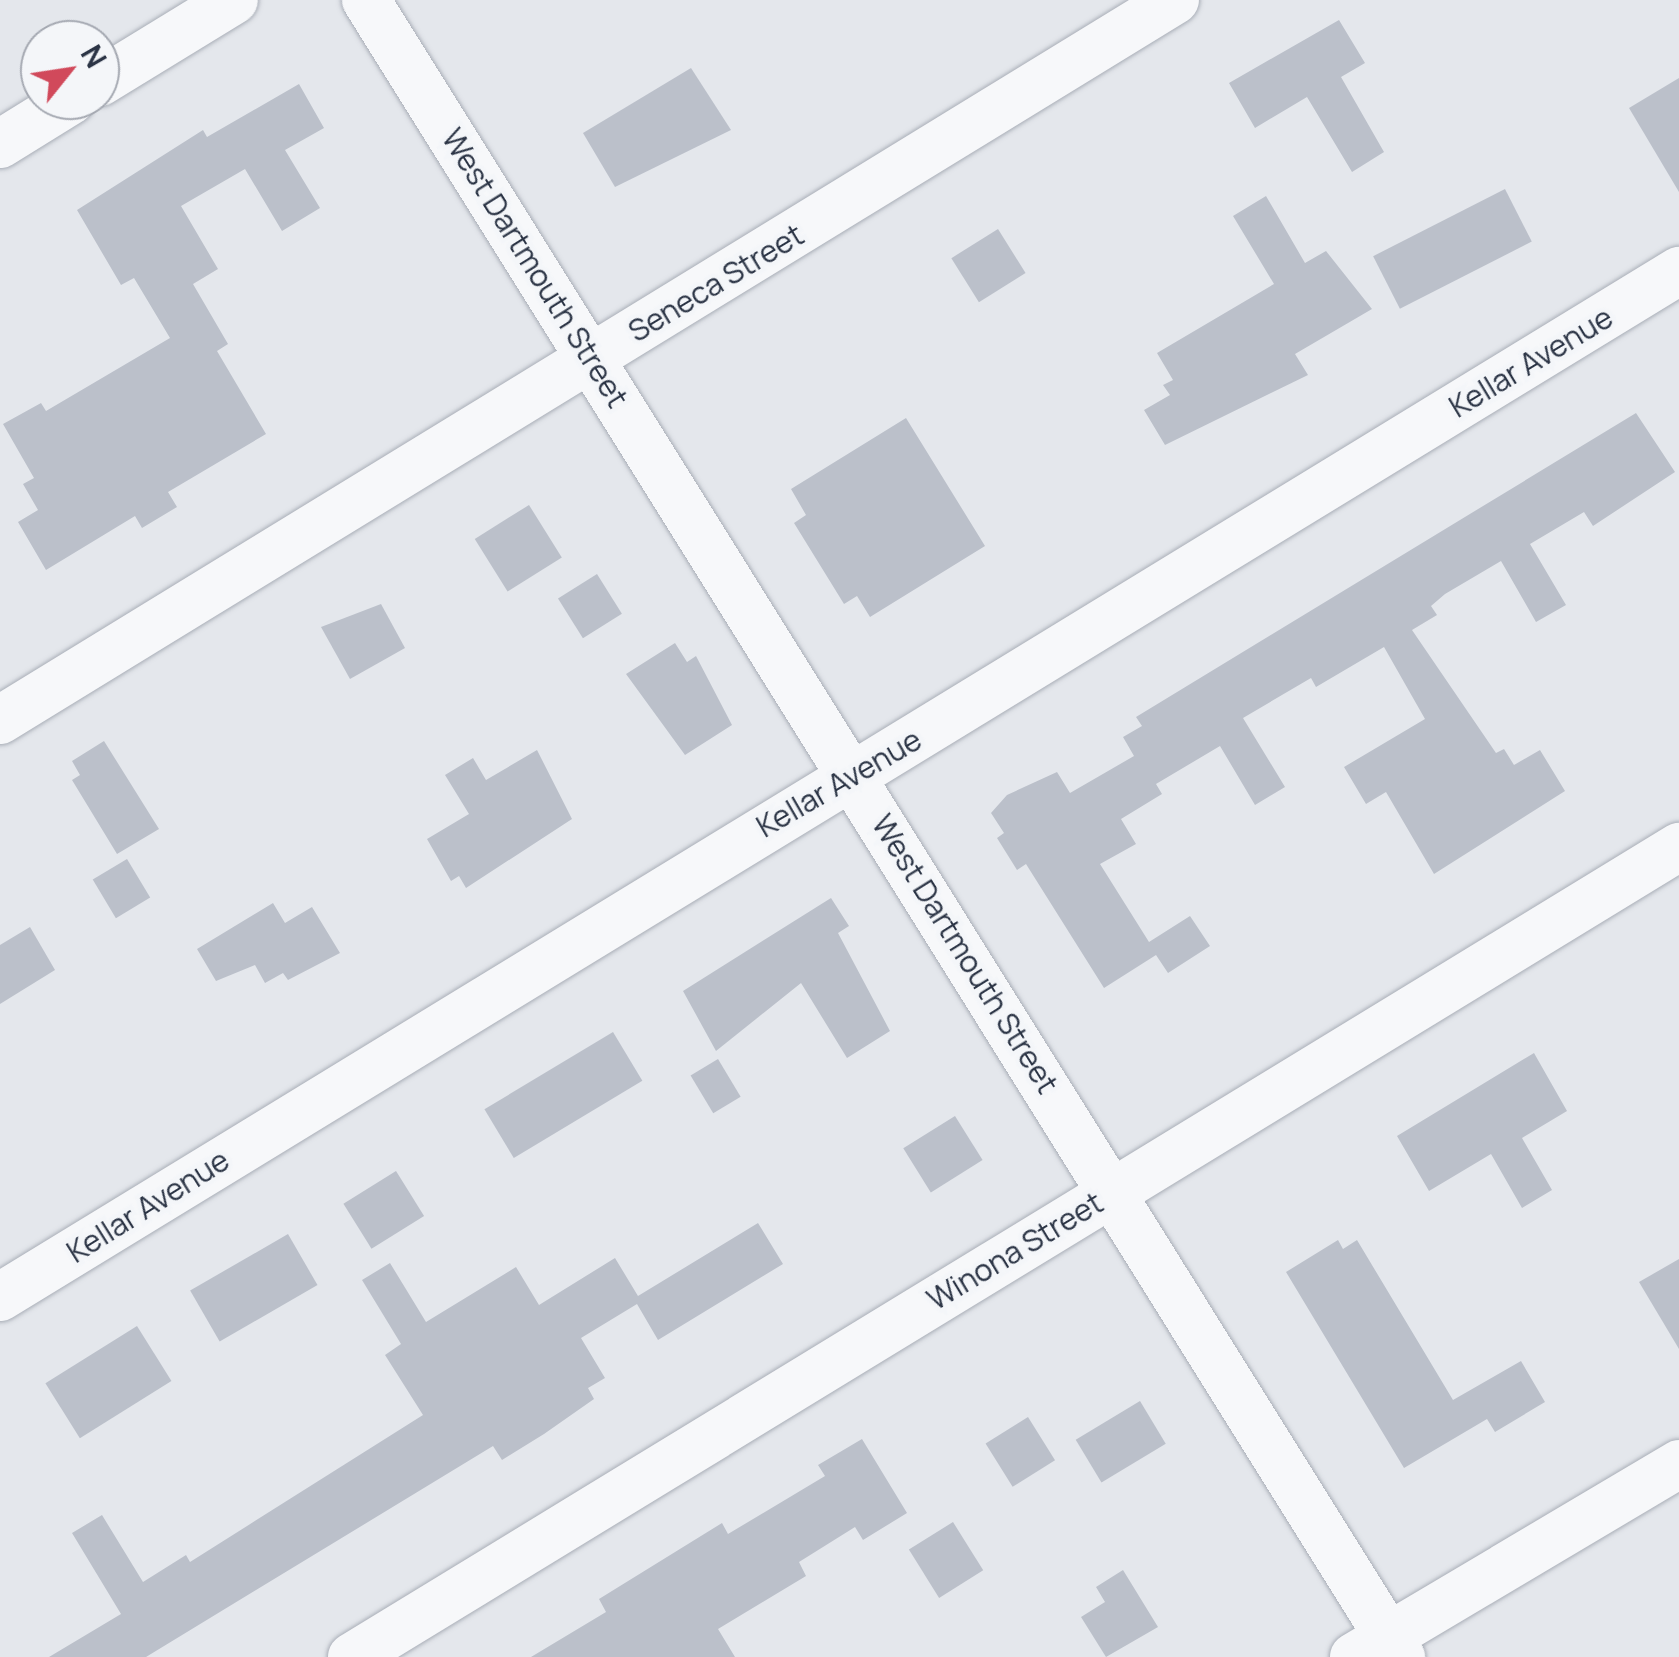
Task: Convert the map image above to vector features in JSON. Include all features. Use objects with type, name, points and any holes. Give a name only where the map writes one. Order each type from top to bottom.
[{"type":"street","points":[[120,70],[234,0]]},
{"type":"street","name":"West Dartmouth Street","points":[[366,0],[1114,1190],[1381,1650]]},
{"type":"street","name":"Seneca Street","points":[[0,720],[1175,0]]},
{"type":"street","points":[[0,144],[39,120]]},
{"type":"street","name":"Kellar Avenue","points":[[0,1297],[1679,271]]},
{"type":"street","name":"Winona Street","points":[[352,1657],[1679,846]]},
{"type":"street","points":[[1381,1650],[1679,1464]]},
{"type":"building","points":[[1339,20],[1365,63],[1341,77],[1384,152],[1352,172],[1307,97],[1255,128],[1229,83]]},
{"type":"building","points":[[691,68],[731,130],[615,187],[583,133]]},
{"type":"building","points":[[1679,78],[1679,192],[1629,108]]},
{"type":"building","points":[[299,84],[324,128],[285,150],[320,208],[282,231],[245,169],[181,206],[218,269],[193,284],[228,344],[217,351],[266,434],[168,492],[177,507],[142,528],[135,516],[46,570],[18,522],[38,510],[23,484],[34,478],[3,424],[41,403],[46,411],[170,338],[134,278],[121,285],[77,210],[203,130],[207,137]]},
{"type":"building","points":[[1505,189],[1532,242],[1400,309],[1373,256]]},
{"type":"building","points":[[1266,196],[1305,263],[1326,251],[1372,309],[1295,354],[1308,375],[1165,445],[1144,410],[1170,395],[1163,385],[1173,380],[1157,353],[1274,284],[1233,216]]},
{"type":"building","points":[[998,229],[1026,273],[979,302],[951,258]]},
{"type":"building","points":[[1636,413],[1675,472],[1593,526],[1584,512],[1530,544],[1566,605],[1536,622],[1501,561],[1445,594],[1431,606],[1437,615],[1412,630],[1496,753],[1504,749],[1514,765],[1540,750],[1565,791],[1434,874],[1386,792],[1366,804],[1344,767],[1425,719],[1384,647],[1316,687],[1311,678],[1243,718],[1285,787],[1255,805],[1220,746],[1156,784],[1162,794],[1121,819],[1136,844],[1100,864],[1149,942],[1190,916],[1210,946],[1168,973],[1156,955],[1104,988],[1026,864],[1017,870],[997,838],[1004,833],[991,813],[1007,795],[1057,772],[1070,793],[1134,756],[1123,737],[1142,726],[1136,717]]},
{"type":"building","points":[[906,418],[985,546],[870,617],[857,596],[844,604],[794,523],[806,515],[791,489]]},
{"type":"building","points":[[529,505],[562,558],[508,591],[475,539]]},
{"type":"building","points":[[597,574],[622,614],[583,638],[558,598]]},
{"type":"building","points":[[381,604],[405,648],[350,679],[321,627]]},
{"type":"building","points":[[675,643],[687,662],[696,656],[732,725],[685,755],[626,674]]},
{"type":"building","points":[[104,741],[159,829],[117,854],[72,780],[80,775],[72,761]]},
{"type":"building","points":[[537,750],[572,819],[466,888],[459,876],[451,881],[427,839],[469,814],[445,775],[473,758],[486,780]]},
{"type":"building","points":[[127,859],[150,898],[116,918],[93,880]]},
{"type":"building","points":[[831,898],[849,926],[838,933],[890,1031],[847,1058],[801,983],[716,1051],[683,991]]},
{"type":"building","points":[[273,903],[285,923],[312,907],[340,953],[288,980],[283,973],[265,983],[255,965],[216,981],[197,949]]},
{"type":"building","points":[[30,927],[55,970],[0,1004],[0,945]]},
{"type":"building","points":[[613,1032],[642,1081],[514,1158],[484,1109]]},
{"type":"building","points":[[1534,1053],[1567,1111],[1522,1138],[1552,1190],[1522,1208],[1491,1154],[1429,1191],[1397,1136]]},
{"type":"building","points":[[718,1059],[741,1097],[713,1113],[691,1075]]},
{"type":"building","points":[[955,1116],[983,1160],[931,1192],[903,1148]]},
{"type":"building","points":[[396,1171],[424,1216],[372,1249],[343,1204]]},
{"type":"building","points":[[758,1223],[783,1264],[658,1340],[637,1304],[581,1338],[605,1378],[588,1388],[594,1399],[502,1460],[493,1446],[146,1657],[49,1657],[121,1614],[72,1533],[102,1515],[143,1582],[186,1555],[190,1562],[423,1415],[385,1355],[401,1344],[362,1280],[390,1263],[426,1322],[516,1267],[539,1305],[615,1258],[638,1296]]},
{"type":"building","points":[[288,1234],[318,1285],[220,1342],[190,1290]]},
{"type":"building","points":[[1338,1240],[1343,1249],[1357,1240],[1453,1400],[1521,1361],[1545,1402],[1495,1432],[1487,1419],[1404,1468],[1286,1272]]},
{"type":"building","points":[[1679,1259],[1679,1349],[1639,1282]]},
{"type":"building","points":[[137,1326],[171,1381],[80,1438],[45,1383]]},
{"type":"building","points":[[1140,1401],[1166,1444],[1101,1482],[1076,1440]]},
{"type":"building","points":[[1028,1417],[1055,1460],[1013,1487],[986,1443]]},
{"type":"building","points":[[862,1439],[907,1513],[863,1540],[855,1527],[799,1562],[806,1576],[718,1629],[735,1657],[531,1657],[606,1612],[599,1599],[722,1523],[728,1534],[825,1476],[818,1465]]},
{"type":"building","points":[[953,1522],[983,1570],[939,1598],[909,1550]]},
{"type":"building","points":[[1123,1570],[1158,1627],[1106,1657],[1081,1617],[1105,1602],[1096,1587]]}]
